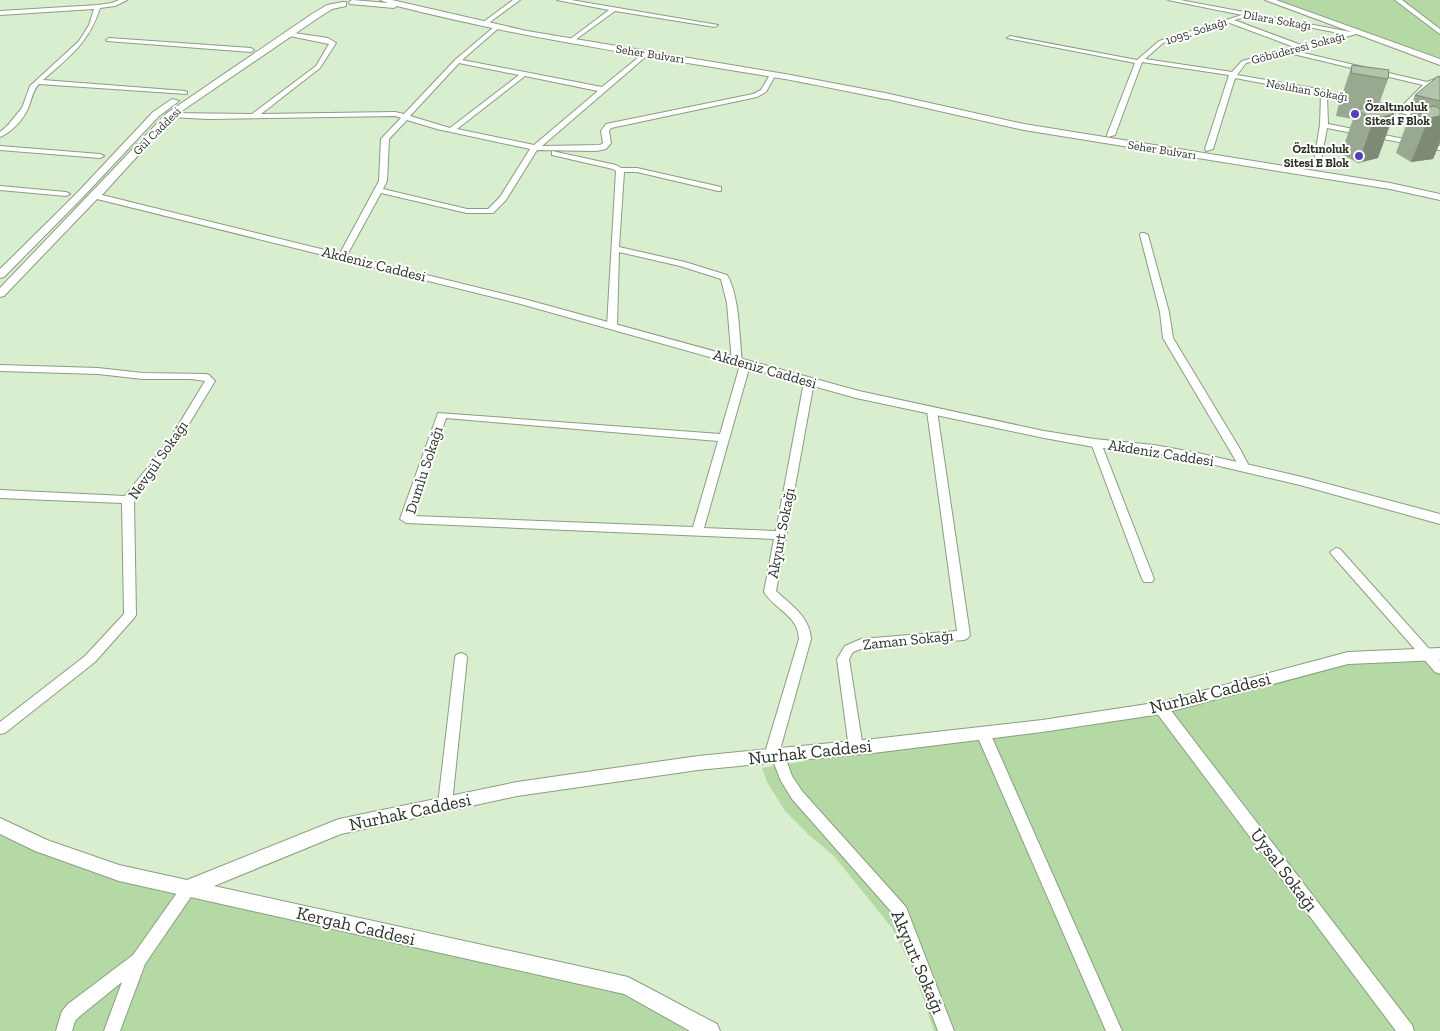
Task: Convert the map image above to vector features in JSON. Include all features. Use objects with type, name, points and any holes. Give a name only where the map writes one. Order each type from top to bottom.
[{"type":"main road","points":[[1268,0],[1355,33],[1440,60]]},
{"type":"main road","points":[[1277,0],[1440,60]]},
{"type":"main road","name":"Seher Bulvarı","points":[[886,96],[1111,135],[1316,165],[1399,180],[1440,190]]},
{"type":"main road","name":"Seher Bulvarı","points":[[886,96],[1024,127],[1390,186],[1440,197]]},
{"type":"street","points":[[0,14],[23,9],[98,7],[124,0]]},
{"type":"street","points":[[343,4],[363,0]]},
{"type":"street","name":"Seher Bulvarı","points":[[384,0],[414,9],[497,27],[773,74],[886,96]]},
{"type":"street","points":[[484,24],[517,0]]},
{"type":"street","points":[[564,0],[715,25]]},
{"type":"street","points":[[572,41],[621,0]]},
{"type":"street","name":"Dilara Sokağı","points":[[1171,0],[1355,33]]},
{"type":"street","points":[[1398,0],[1440,32]]},
{"type":"street","name":"Seher Bulvarı","points":[[353,2],[414,9]]},
{"type":"street","name":"Gül Caddesi","points":[[0,275],[79,196],[156,114],[320,3],[343,4]]},
{"type":"street","name":"Gül Caddesi","points":[[0,294],[170,115],[287,34],[330,7],[343,4]]},
{"type":"street","points":[[0,136],[11,127],[25,108],[32,87],[82,42],[92,25],[98,7]]},
{"type":"street","name":"1095. Sokağı","points":[[1111,135],[1140,61],[1161,42],[1227,20],[1249,15]]},
{"type":"street","points":[[1227,20],[1300,47]]},
{"type":"street","points":[[342,257],[384,181],[385,139],[458,61],[497,27]]},
{"type":"street","name":"Göbüderesi Sokağı","points":[[1233,75],[1244,62],[1355,33]]},
{"type":"street","points":[[254,116],[318,68],[333,43],[328,40],[287,34]]},
{"type":"street","name":"Neslihan Sokağı","points":[[1010,38],[1324,92],[1402,110],[1440,122]]},
{"type":"street","points":[[109,40],[251,50]]},
{"type":"street","points":[[1286,50],[1440,88]]},
{"type":"street","points":[[378,190],[458,210],[490,211],[503,198],[535,148],[647,53]]},
{"type":"street","points":[[458,61],[605,90]]},
{"type":"street","points":[[452,130],[524,74]]},
{"type":"street","points":[[535,148],[600,148],[607,143],[605,131],[609,126],[755,96],[764,91],[773,74]]},
{"type":"street","points":[[1209,149],[1233,75]]},
{"type":"street","points":[[1402,110],[1428,84],[1440,79]]},
{"type":"street","points":[[38,82],[185,93]]},
{"type":"street","points":[[1316,165],[1324,125],[1324,92]]},
{"type":"street","points":[[170,115],[208,117],[395,114],[452,130],[616,167],[620,170],[637,170],[718,189]]},
{"type":"street","points":[[1416,124],[1419,116]]},
{"type":"street","points":[[1324,125],[1440,148]]},
{"type":"street","points":[[1412,142],[1414,133]]},
{"type":"street","points":[[0,148],[100,156]]},
{"type":"street","points":[[612,326],[620,170]]},
{"type":"street","points":[[0,188],[66,194]]},
{"type":"street","name":"Akdeniz Caddesi","points":[[95,196],[447,282],[612,326],[809,382],[932,411],[1096,443],[1159,450],[1244,466],[1440,519]]},
{"type":"street","points":[[1144,235],[1151,268],[1167,317],[1168,338],[1244,466]]},
{"type":"street","points":[[615,249],[701,269],[724,277],[727,280],[741,363],[724,438],[697,532]]},
{"type":"street","name":"Nevgül Sokağı","points":[[0,371],[98,371],[143,376],[192,376],[210,380],[210,383],[174,440],[128,500],[130,615],[90,659],[0,729]]},
{"type":"street","name":"Akyurt Sokağı","points":[[809,382],[770,592],[800,621],[805,633],[774,756],[782,774],[793,791],[901,912],[946,1031]]},
{"type":"street","name":"Zaman Sokağı","points":[[856,748],[843,660],[849,649],[862,644],[964,635],[932,411]]},
{"type":"street","name":"Dumlu Sokağı","points":[[724,438],[442,415],[406,519],[781,535]]},
{"type":"street","points":[[1096,443],[1148,579]]},
{"type":"street","points":[[0,494],[128,500]]},
{"type":"street","points":[[1336,552],[1433,654],[1440,669]]},
{"type":"street","name":"Nurhak Caddesi","points":[[188,888],[339,827],[517,789],[698,763],[856,748],[983,733],[1162,708],[1348,658],[1433,654]]},
{"type":"street","points":[[445,804],[461,658]]},
{"type":"street","name":"Uysal Sokağı","points":[[1162,708],[1406,1031]]},
{"type":"street","points":[[983,733],[1114,1031]]},
{"type":"street","name":"Kergah Caddesi","points":[[0,825],[41,846],[110,870],[628,986],[710,1031]]},
{"type":"street","points":[[112,1031],[139,960],[188,888]]},
{"type":"street","points":[[64,1031],[68,1017],[74,1010],[139,960]]},
{"type":"green space","points":[[1278,0],[1440,0],[1440,58],[1426,53]]},
{"type":"green space","points":[[1440,654],[1440,1031],[934,1031],[914,971],[892,928],[834,856],[785,811],[767,782],[762,768],[994,731],[1150,710],[1317,666]]},
{"type":"green space","points":[[0,827],[74,859],[611,981],[713,1031],[0,1031]]},
{"type":"building","points":[[1352,65],[1389,70],[1388,79],[1351,73]]},
{"type":"building","points":[[1438,76],[1440,77],[1440,101],[1415,95]]},
{"type":"building","points":[[1376,106],[1394,114],[1374,119],[1356,110]]},
{"type":"building","points":[[1435,106],[1440,109],[1440,116],[1429,118],[1412,109]]},
{"type":"place","name":"Özaltınoluk Sitesi F Blok","points":[[1355,114]]},
{"type":"place","name":"Özltınoluk Sitesi E Blok","points":[[1359,156]]}]
